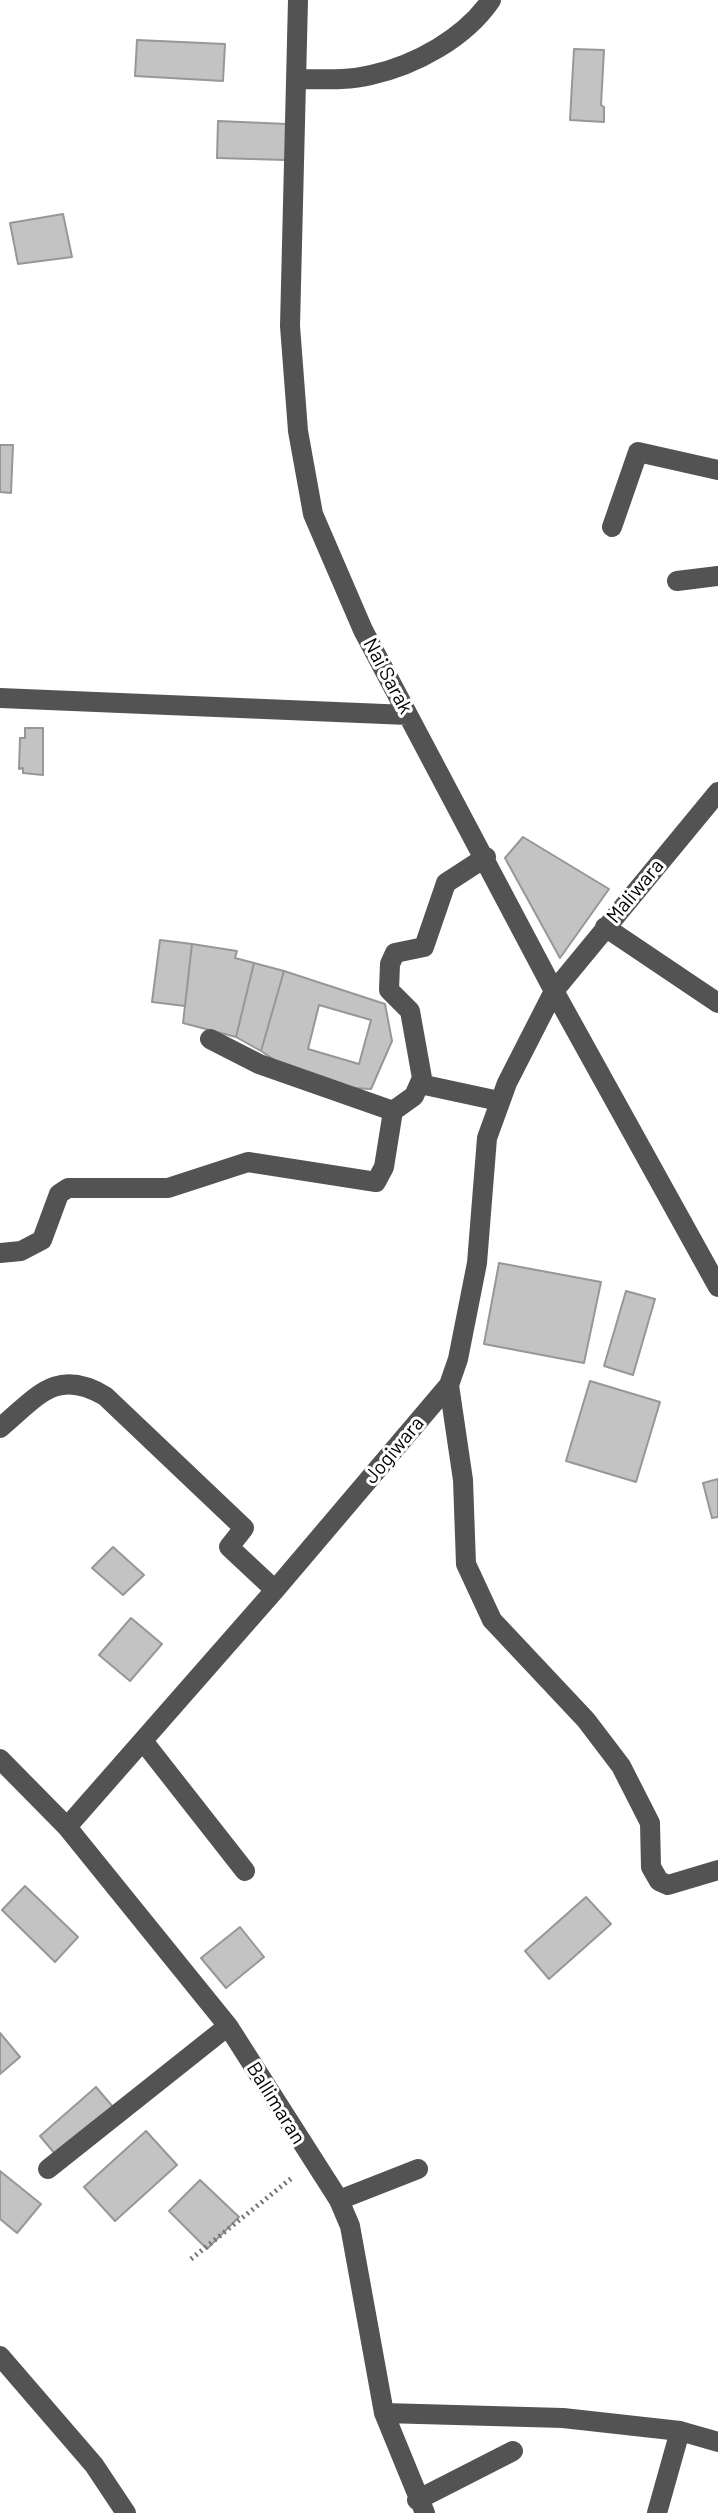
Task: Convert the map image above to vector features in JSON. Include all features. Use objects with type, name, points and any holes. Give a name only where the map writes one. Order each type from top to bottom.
[{"type":"street","name":"Nai Sarak","points":[[298,0],[290,326],[298,431],[313,514],[336,573],[408,715],[486,857],[554,991],[718,1287]]},
{"type":"street","points":[[296,79],[373,75],[407,62],[461,35],[491,0]]},
{"type":"street","points":[[612,527],[638,452],[718,470]]},
{"type":"street","points":[[677,581],[718,576]]},
{"type":"street","points":[[0,698],[408,715]]},
{"type":"street","name":"Maliwara","points":[[554,991],[718,792]]},
{"type":"street","points":[[0,1253],[21,1251],[42,1240],[59,1194],[68,1188],[168,1188],[248,1162],[376,1182],[384,1167],[393,1111],[398,1104],[414,1096],[422,1070],[410,1011],[389,990],[392,958],[395,953],[424,947],[446,883],[486,857]]},
{"type":"street","points":[[605,927],[718,1003]]},
{"type":"street","name":"Jogiwara","points":[[67,1827],[449,1385],[458,1359],[477,1263],[483,1165],[499,1101],[554,991]]},
{"type":"street","points":[[210,1039],[259,1064],[393,1111]]},
{"type":"street","points":[[420,1084],[499,1101]]},
{"type":"street","points":[[0,1428],[49,1387],[75,1382],[89,1386],[105,1396],[244,1528],[229,1547],[275,1590]]},
{"type":"street","points":[[449,1385],[463,1480],[466,1564],[482,1602],[492,1620],[586,1720],[621,1766],[650,1823],[655,1877],[668,1885],[718,1870]]},
{"type":"street","points":[[143,1741],[245,1871]]},
{"type":"street","name":"Ballimaran","points":[[0,1759],[67,1827],[228,2026],[339,2200],[350,2226],[384,2413],[421,2506]]},
{"type":"street","points":[[48,2169],[228,2026]]},
{"type":"street","points":[[339,2200],[418,2169]]},
{"type":"street","points":[[0,2356],[94,2465],[126,2513]]},
{"type":"street","points":[[384,2413],[563,2418],[680,2431],[718,2442]]},
{"type":"street","points":[[657,2513],[680,2431]]},
{"type":"street","points":[[421,2506],[513,2451]]},
{"type":"path","points":[[191,2259],[312,2161]]},
{"type":"building","points":[[137,40],[225,44],[223,81],[135,76]]},
{"type":"building","points":[[574,49],[604,50],[601,105],[604,107],[604,122],[570,120]]},
{"type":"building","points":[[218,121],[287,124],[286,160],[217,158]]},
{"type":"building","points":[[63,214],[72,257],[18,264],[10,223]]},
{"type":"building","points":[[0,445],[13,445],[11,493],[0,492]]},
{"type":"building","points":[[25,728],[43,728],[43,775],[23,773],[23,768],[19,769],[20,738],[25,738]]},
{"type":"building","points":[[523,837],[609,889],[560,958],[505,858]]},
{"type":"building","points":[[160,940],[192,944],[185,1006],[152,1002]]},
{"type":"building","points":[[192,944],[237,951],[235,958],[254,963],[236,1037],[183,1023]]},
{"type":"building","points":[[254,963],[284,971],[261,1051],[236,1037]]},
{"type":"building","points":[[284,971],[385,1004],[392,1041],[371,1089],[352,1088],[282,1065],[261,1051]],"holes":[[[319,1005],[371,1020],[359,1064],[308,1049]]]},
{"type":"building","points":[[499,1263],[601,1282],[584,1363],[484,1344]]},
{"type":"building","points":[[626,1291],[655,1299],[633,1375],[604,1366]]},
{"type":"building","points":[[590,1381],[660,1402],[636,1482],[566,1461]]},
{"type":"building","points":[[718,1479],[718,1517],[712,1518],[703,1483]]},
{"type":"building","points":[[113,1547],[144,1575],[123,1595],[92,1568]]},
{"type":"building","points":[[131,1618],[162,1644],[130,1681],[99,1655]]},
{"type":"building","points":[[25,1886],[78,1937],[55,1962],[2,1910]]},
{"type":"building","points":[[586,1897],[611,1924],[549,1979],[525,1951]]},
{"type":"building","points":[[240,1927],[264,1957],[226,1988],[201,1958]]},
{"type":"building","points":[[0,2033],[20,2057],[0,2074]]},
{"type":"building","points":[[96,2087],[113,2107],[56,2155],[40,2136]]},
{"type":"building","points":[[146,2131],[177,2165],[115,2221],[84,2187]]},
{"type":"building","points":[[0,2171],[41,2204],[17,2233],[0,2219]]},
{"type":"building","points":[[200,2180],[239,2217],[207,2249],[169,2211]]}]
